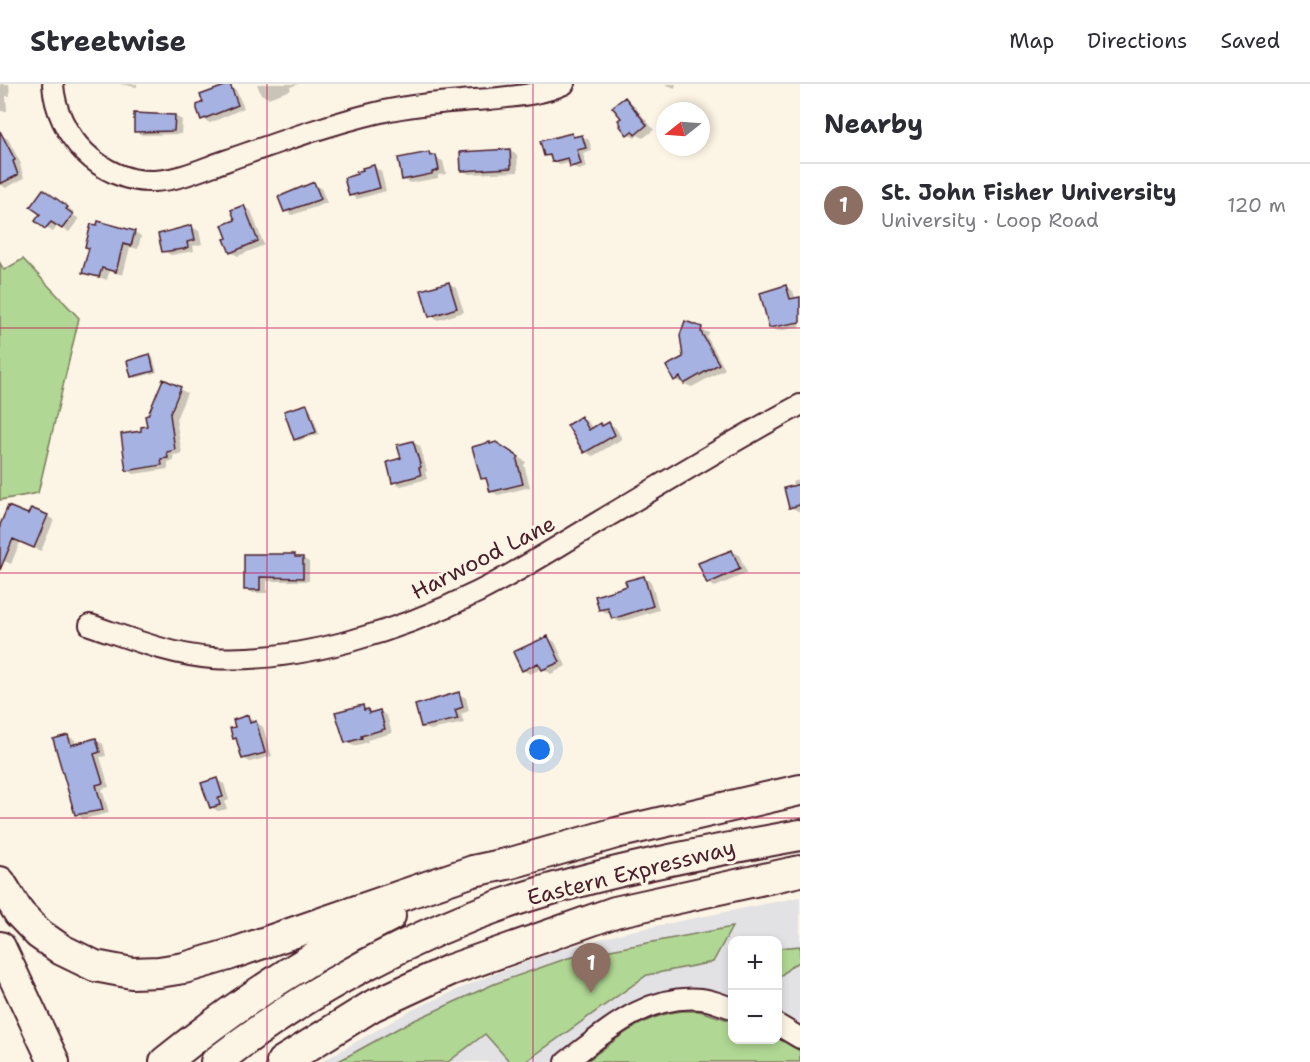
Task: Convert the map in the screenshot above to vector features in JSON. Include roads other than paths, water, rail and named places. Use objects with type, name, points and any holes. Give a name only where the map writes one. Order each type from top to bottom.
[{"type":"highway","points":[[0,882],[19,913],[39,934],[62,951],[95,966],[132,973],[159,972],[228,956],[473,871],[511,863],[616,833],[800,790]]},
{"type":"highway","name":"Eastern Expressway","points":[[216,1062],[322,990],[382,957],[458,922],[523,898],[595,877],[677,858],[800,835]]},
{"type":"highway","points":[[165,1062],[226,1015],[312,957],[398,912],[511,863]]},
{"type":"highway","name":"Eastern Expressway","points":[[282,1062],[372,1006],[461,966],[615,912],[800,871]]},
{"type":"highway","points":[[0,947],[54,1062]]},
{"type":"highway","points":[[0,984],[36,1062]]},
{"type":"street","points":[[53,84],[57,109],[63,123],[84,152],[112,171],[129,178],[153,181],[183,176],[336,123],[378,112],[416,105],[532,94],[564,84]]},
{"type":"street","name":"Harwood Lane","points":[[90,625],[179,652],[211,658],[242,658],[316,649],[399,625],[478,592],[746,434],[800,405]]},
{"type":"street","points":[[566,1062],[619,1022],[657,1003],[675,999],[704,999],[728,1007]]},
{"type":"street","points":[[782,1028],[800,1038]]},
{"type":"place","name":"St. John Fisher University","points":[[591,993]]}]
